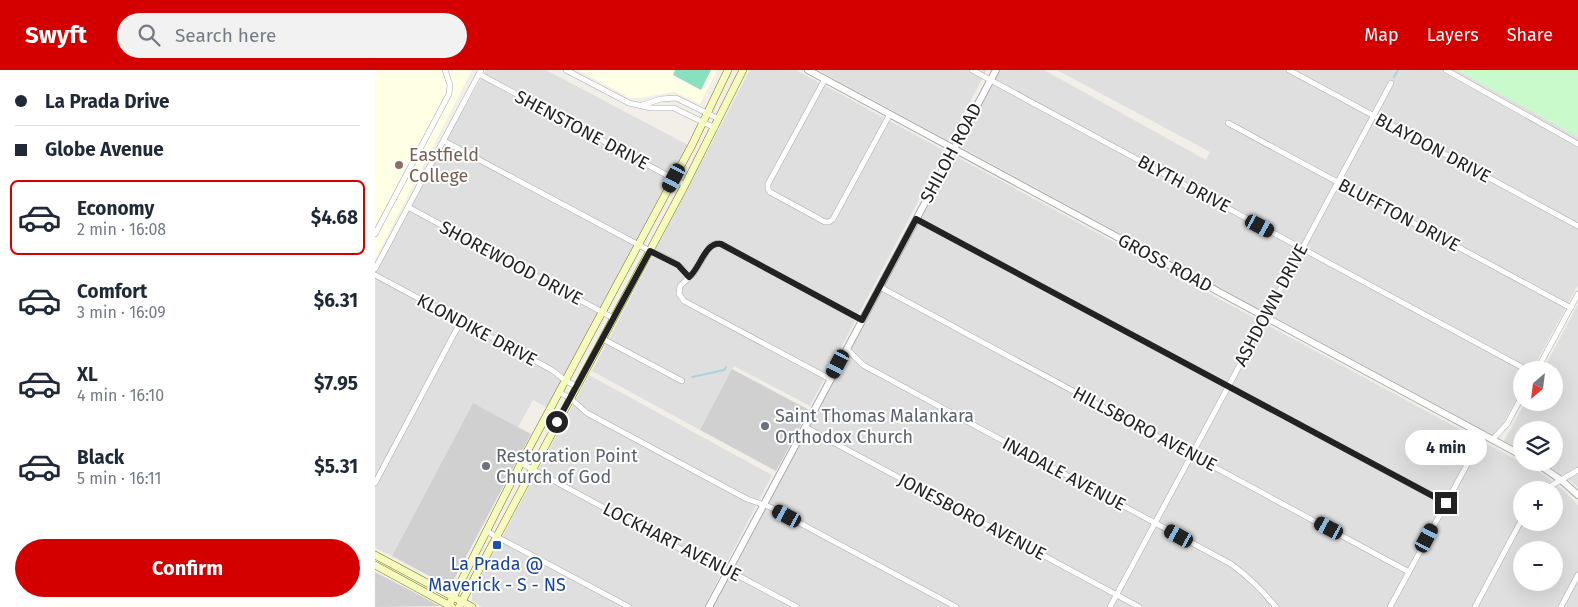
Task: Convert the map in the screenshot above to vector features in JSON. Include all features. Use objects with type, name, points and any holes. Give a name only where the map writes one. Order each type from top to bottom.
[{"type":"main road","points":[[375,565],[450,607],[521,463],[639,245],[728,70]]},
{"type":"main road","points":[[461,604],[685,185],[743,70]]},
{"type":"main road","points":[[375,555],[454,597],[461,604],[472,607]]},
{"type":"street","points":[[375,234],[449,94],[450,85],[445,70]]},
{"type":"street","points":[[566,70],[623,101],[639,106],[674,108],[715,128]]},
{"type":"street","name":"GROSS ROAD","points":[[808,70],[1513,451]]},
{"type":"street","name":"BLYTH DRIVE","points":[[973,70],[1513,362]]},
{"type":"street","name":"SHILOH ROAD","points":[[709,607],[996,70]]},
{"type":"street","name":"BLAYDON DRIVE","points":[[1289,70],[1578,226]]},
{"type":"street","points":[[1446,70],[1578,144]]},
{"type":"street","points":[[375,269],[480,72]]},
{"type":"street","name":"SHENSTONE DRIVE","points":[[480,72],[685,185]]},
{"type":"street","points":[[825,79],[768,184],[768,189],[770,192],[825,222],[833,219],[890,114]]},
{"type":"street","name":"ASHDOWN DRIVE","points":[[1110,607],[1391,83]]},
{"type":"street","points":[[639,106],[669,97],[683,100],[719,119]]},
{"type":"street","name":"BLUFFTON DRIVE","points":[[1228,123],[1571,308]]},
{"type":"street","points":[[444,141],[678,265],[689,277]]},
{"type":"street","name":"SHOREWOOD DRIVE","points":[[408,207],[613,318]]},
{"type":"street","points":[[916,219],[1446,503]]},
{"type":"street","points":[[830,379],[684,301],[679,294],[679,290],[684,281],[698,268],[711,245],[717,243],[862,320]]},
{"type":"street","name":"KLONDIKE DRIVE","points":[[375,276],[552,370],[577,387]]},
{"type":"street","name":"HILLSBORO AVENUE","points":[[880,287],[1409,572]]},
{"type":"street","points":[[1542,361],[1578,294]]},
{"type":"street","points":[[375,483],[461,322]]},
{"type":"street","points":[[603,339],[682,380]]},
{"type":"street","name":"INADALE AVENUE","points":[[847,348],[863,365],[1231,564],[1259,586],[1276,607]]},
{"type":"street","points":[[559,392],[570,398],[587,413],[747,499],[763,505],[956,607]]},
{"type":"street","points":[[1492,440],[1507,424],[1514,411]]},
{"type":"street","name":"JONESBORO AVENUE","points":[[805,427],[1139,607]]},
{"type":"street","points":[[1390,607],[1483,435]]},
{"type":"street","name":"LOCKHART AVENUE","points":[[521,463],[710,565],[728,571],[797,607]]},
{"type":"street","points":[[1561,480],[1578,470]]},
{"type":"street","points":[[1548,471],[1578,495]]},
{"type":"street","points":[[486,531],[629,607]]},
{"type":"street","points":[[1475,607],[1516,531]]},
{"type":"street","points":[[1561,607],[1578,575]]},
{"type":"shaded area","name":"Eastfield College","points":[[375,70],[472,70],[375,260]]},
{"type":"shaded area","points":[[486,70],[546,70],[688,145],[548,408],[533,400],[518,427],[473,403],[392,556],[375,548],[375,265]]},
{"type":"shaded area","points":[[578,70],[717,70],[700,104],[674,92],[630,98]]},
{"type":"shaded area","points":[[750,70],[796,70],[945,151],[810,406],[734,366],[700,430],[592,371]]},
{"type":"shaded area","points":[[818,70],[987,70],[949,141]]},
{"type":"shaded area","points":[[1001,70],[1044,70],[1206,160],[1210,152],[1057,70],[1457,70],[1578,137],[1578,285],[1537,361],[1513,361],[1513,405],[1496,437],[959,146]]},
{"type":"shaded area","points":[[955,156],[1513,458],[1513,471],[1537,471],[1541,473],[1552,481],[1513,481],[1513,531],[1563,531],[1563,490],[1578,505],[1578,607],[712,607]]},
{"type":"shaded area","points":[[1578,304],[1578,487],[1556,471],[1563,471],[1563,421],[1515,421],[1521,411],[1563,411],[1563,361],[1548,361]]},
{"type":"shaded area","name":"Saint Thomas Malankara Orthodox Church","points":[[732,369],[809,410],[776,471],[700,430]]},
{"type":"shaded area","points":[[589,375],[772,475],[704,607],[483,607],[472,601],[472,593]]},
{"type":"shaded area","points":[[473,403],[531,434],[450,587],[392,556]]},
{"type":"shaded area","points":[[1513,425],[1513,446],[1504,441]]},
{"type":"shaded area","points":[[375,572],[440,606],[375,607]]},
{"type":"green space","points":[[675,70],[711,70],[701,90],[673,75]]},
{"type":"green space","points":[[1457,70],[1578,70],[1578,137]]},
{"type":"waterway","points":[[1394,77],[1398,70]]},
{"type":"waterway","points":[[692,377],[724,370],[726,367]]},
{"type":"place","name":"Eastfield College","points":[[399,165]]},
{"type":"place","name":"Saint Thomas Malankara Orthodox Church","points":[[765,426]]},
{"type":"place","name":"Restoration Point Church of God","points":[[486,466]]},
{"type":"place","name":"La Prada @ Maverick - S - NS","points":[[497,545]]},
{"type":"route","points":[[557,422],[650,251],[678,265],[689,277],[694,274],[711,245],[721,244],[862,320],[916,219],[1446,503]]}]
